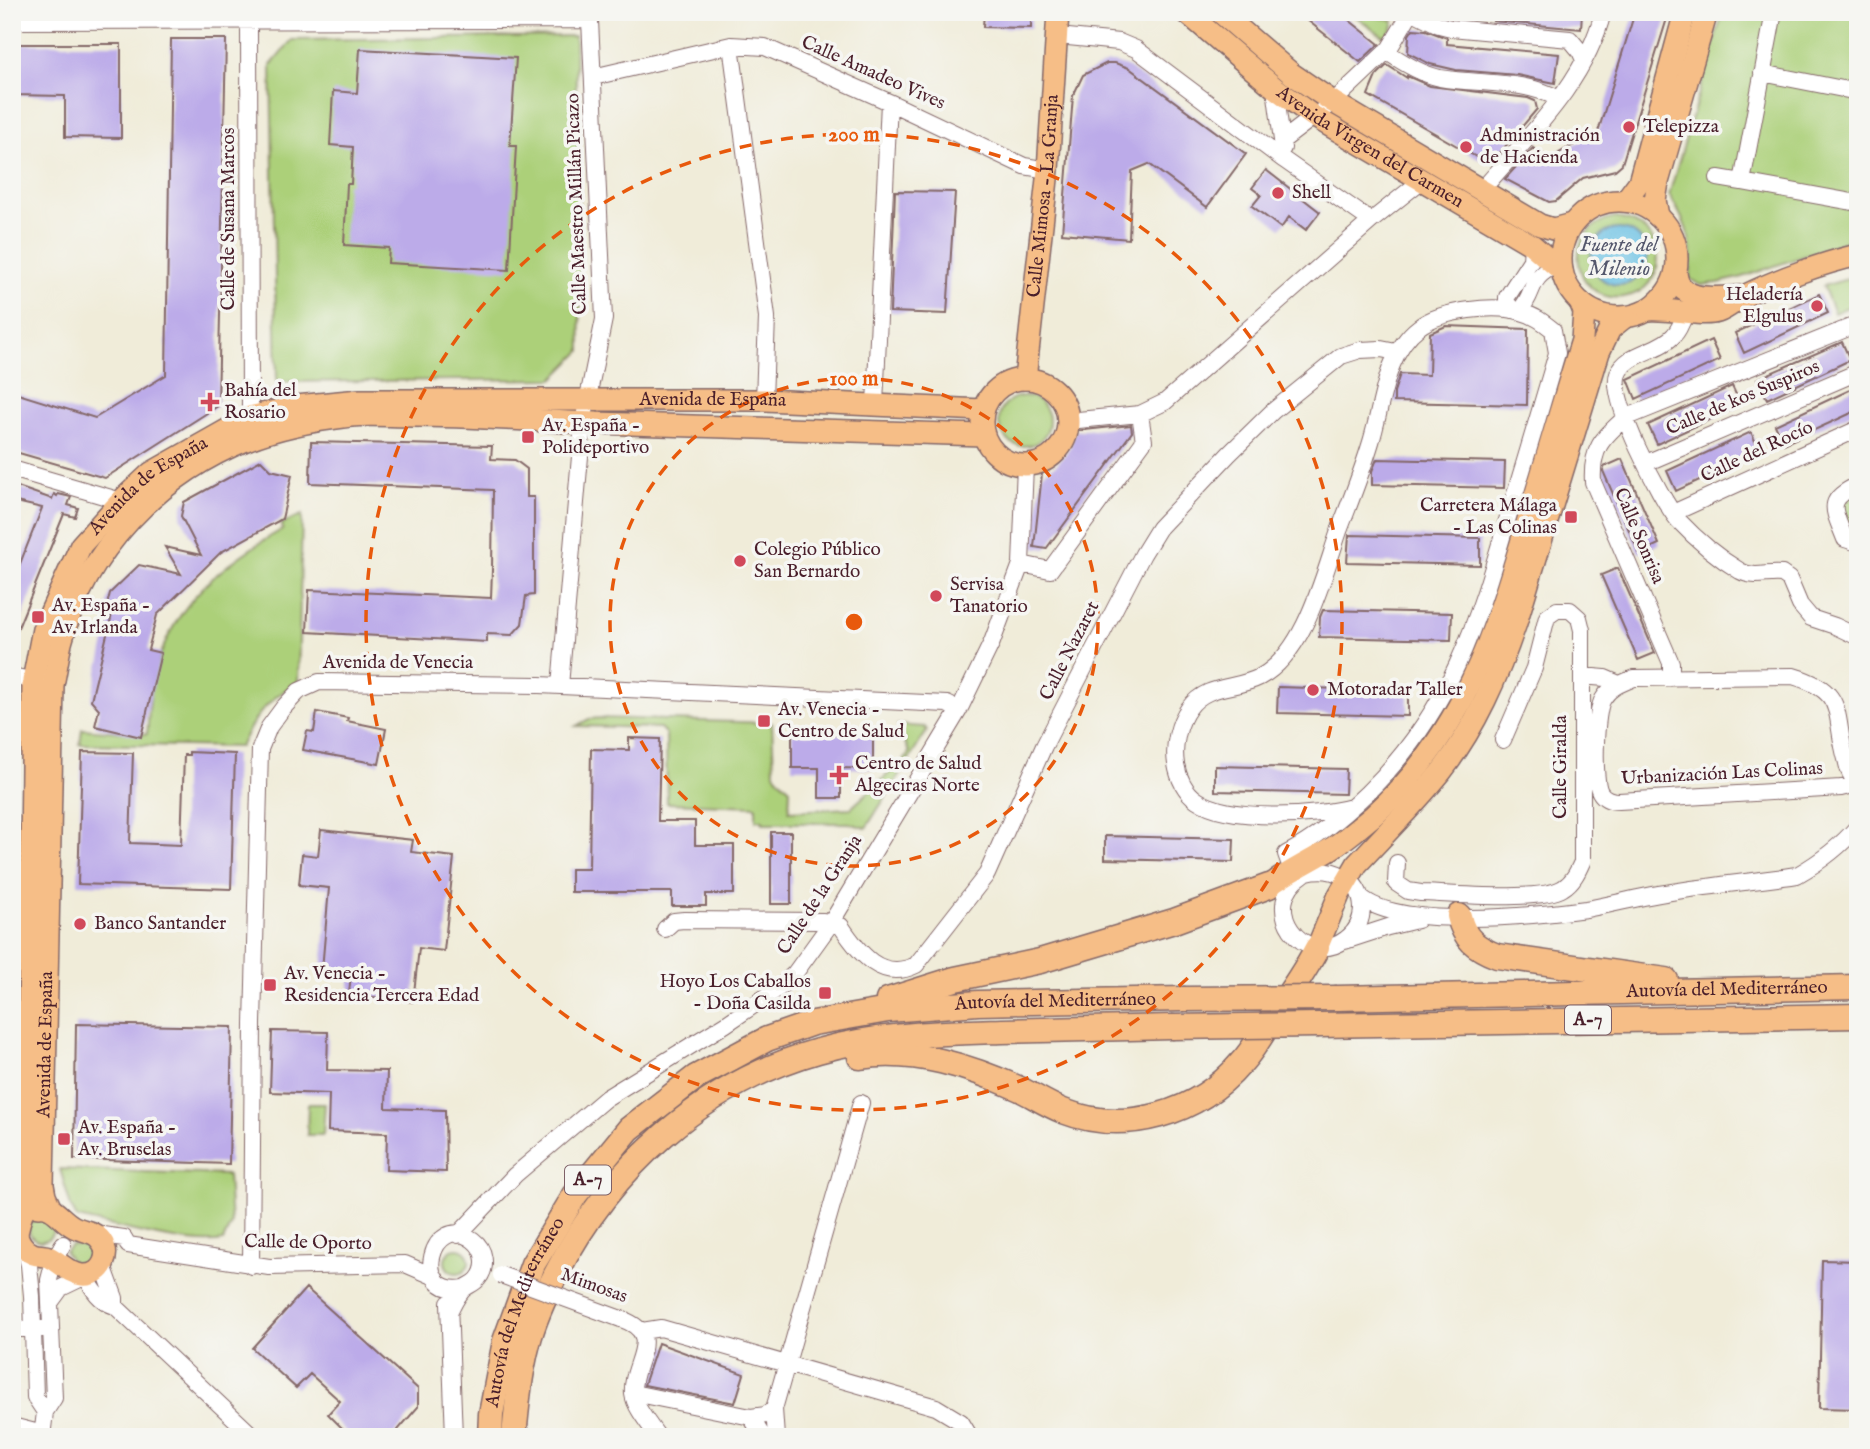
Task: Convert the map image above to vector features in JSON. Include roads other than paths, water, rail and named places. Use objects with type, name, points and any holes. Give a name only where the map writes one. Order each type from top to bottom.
[{"type":"highway","points":[[813,1023],[955,979],[1040,961],[1161,925],[1269,886]]},
{"type":"highway","points":[[1460,916],[1463,931],[1472,944],[1497,956],[1729,991]]},
{"type":"highway","points":[[770,1068],[811,1067],[864,1056],[904,1054],[982,1074],[1081,1117],[1129,1121],[1157,1117],[1204,1096],[1242,1063],[1302,975],[1317,948]]},
{"type":"highway","name":"Autovía del Mediterráneo","points":[[490,1437],[491,1414],[505,1341],[533,1264],[575,1195],[629,1129],[696,1077],[767,1039],[813,1023],[888,1010],[978,1003],[1857,987]]},
{"type":"highway","name":"Autovía del Mediterráneo","points":[[514,1437],[517,1398],[528,1342],[543,1302],[568,1252],[600,1203],[651,1144],[694,1110],[770,1068],[819,1051],[908,1035],[1171,1027],[1857,1016]]},
{"type":"main road","name":"Calle Mimosa - La Granja","points":[[1025,379],[1048,170],[1058,12]]},
{"type":"main road","name":"Avenida Virgen del Carmen","points":[[1186,12],[1275,89],[1313,116],[1532,245],[1559,268]]},
{"type":"main road","name":"Avenida Virgen del Carmen","points":[[1220,12],[1292,74],[1333,102],[1540,225],[1553,229],[1572,224]]},
{"type":"main road","points":[[1658,216],[1655,200],[1685,12]]},
{"type":"main road","points":[[1625,201],[1639,182],[1661,168],[1707,12]]},
{"type":"main road","points":[[1625,317],[1601,314],[1580,302],[1559,268],[1562,246],[1572,224],[1590,208],[1612,201],[1637,204],[1658,216],[1673,235],[1678,284],[1687,293],[1702,297],[1744,296]]},
{"type":"main road","points":[[1317,948],[1348,878],[1357,864],[1441,771],[1486,700],[1516,623],[1600,352],[1610,329],[1625,317],[1648,310],[1705,314],[1717,312],[1744,296],[1838,259],[1858,255]]},
{"type":"main road","points":[[1648,310],[1667,293],[1676,271]]},
{"type":"main road","points":[[1269,886],[1300,865],[1331,849],[1376,813],[1415,773],[1440,739],[1464,698],[1482,661],[1502,607],[1582,340],[1584,323],[1580,302]]},
{"type":"main road","points":[[1025,379],[1038,381],[1060,396],[1068,421],[1067,435],[1061,447],[1051,457],[1039,463],[1025,465],[1011,463],[999,457],[989,447],[981,422],[989,397],[999,387],[1025,379]]},
{"type":"main road","name":"Avenida de España","points":[[585,412],[764,400],[983,410]]},
{"type":"main road","name":"Avenida de España","points":[[35,1227],[28,1156],[33,681],[43,629],[81,545],[150,473],[296,406],[360,401],[984,435]]},
{"type":"main road","name":"Avenida de España","points":[[35,1227],[45,1196],[33,681],[61,642],[76,602],[115,536],[170,483],[254,427]]},
{"type":"main road","points":[[12,1179],[22,1170],[28,1156]]},
{"type":"main road","points":[[71,1226],[95,1234],[104,1244],[98,1266],[72,1273],[35,1227],[71,1226]]},
{"type":"street","points":[[1481,191],[1559,99],[1584,60],[1603,12]]},
{"type":"street","points":[[1742,182],[1774,12]]},
{"type":"street","points":[[1282,141],[1333,102],[1386,51],[1417,15],[1451,28],[1570,39],[1584,60]]},
{"type":"street","points":[[12,21],[589,16]]},
{"type":"street","name":"Calle Maestro Millán Picazo","points":[[560,686],[585,412],[604,319],[589,16]]},
{"type":"street","name":"Calle de Susana Marcos","points":[[249,20],[254,427]]},
{"type":"street","points":[[1058,36],[1119,42],[1136,49],[1284,160],[1371,221]]},
{"type":"street","points":[[731,45],[767,317],[764,400]]},
{"type":"street","name":"Calle Amadeo Vives","points":[[593,77],[731,45],[765,47],[1024,166],[1048,170]]},
{"type":"street","points":[[1386,51],[1417,70],[1439,78],[1534,88],[1559,99]]},
{"type":"street","points":[[1762,73],[1858,92]]},
{"type":"street","points":[[1275,89],[1284,160]]},
{"type":"street","points":[[875,404],[888,102]]},
{"type":"street","points":[[1718,178],[1858,203]]},
{"type":"street","points":[[1068,421],[1140,414],[1165,402],[1371,221],[1421,181]]},
{"type":"street","points":[[1522,290],[1531,260],[1532,245]]},
{"type":"street","points":[[1516,311],[1507,302],[1537,277],[1559,268]]},
{"type":"street","points":[[1352,807],[1311,815],[1239,813],[1210,807],[1195,799],[1181,780],[1175,756],[1176,744],[1188,710],[1198,698],[1211,690],[1258,678],[1277,666],[1292,648],[1314,600],[1371,442],[1396,352],[1420,326],[1437,317],[1455,311],[1516,311],[1534,317],[1553,330],[1557,353],[1485,595],[1469,639],[1434,711],[1385,775],[1352,807],[1331,826],[1300,865],[1286,894],[1284,914],[1288,926],[1296,936],[1317,948],[1430,917],[1537,915],[1797,875],[1830,853],[1858,827]]},
{"type":"street","points":[[1686,311],[1676,333],[1668,342],[1626,363],[1617,374],[1616,387],[1625,418],[1663,498],[1673,513],[1700,541],[1740,571],[1751,575],[1777,573],[1786,576],[1804,612],[1811,618],[1858,637]]},
{"type":"street","points":[[1625,418],[1858,324]]},
{"type":"street","name":"Calle Nazaret","points":[[831,923],[841,926],[860,951],[875,966],[884,970],[907,970],[924,958],[987,874],[1044,746],[1159,528],[1273,411],[1341,356],[1360,350],[1381,349],[1396,352]]},
{"type":"street","name":"Calle de kos Suspiros","points":[[1646,463],[1858,372]]},
{"type":"street","points":[[1021,564],[1050,570],[1143,441],[1140,414]]},
{"type":"street","name":"Calle Sonrisa","points":[[1625,418],[1600,439],[1592,467],[1593,482],[1671,663],[1671,678]]},
{"type":"street","name":"Calle del Rocío","points":[[1673,513],[1858,429]]},
{"type":"street","name":"Calle de la Granja","points":[[458,1235],[515,1175],[606,1097],[779,988],[795,973],[831,923],[959,709],[992,642],[1021,564],[1025,465]]},
{"type":"street","points":[[12,469],[121,501]]},
{"type":"street","points":[[1858,485],[1841,492],[1834,511],[1845,539],[1858,544]]},
{"type":"street","name":"Calle Giralda","points":[[1397,863],[1396,883],[1408,891],[1421,893],[1527,895],[1556,892],[1569,883],[1582,862],[1582,624],[1570,610],[1551,612],[1544,623],[1534,668],[1503,740]]},
{"type":"street","points":[[1835,626],[1841,623],[1858,626]]},
{"type":"street","points":[[1582,676],[1605,678],[1619,684]]},
{"type":"street","name":"Urbanización Las Colinas","points":[[1793,676],[1821,687],[1837,708],[1849,772],[1858,784],[1841,788],[1612,801],[1606,798],[1598,788],[1597,729],[1603,698],[1619,684],[1634,678],[1671,678],[1793,676]]},
{"type":"street","name":"Avenida de Venecia","points":[[251,1266],[253,1024],[260,749],[269,727],[299,691],[319,682],[560,686],[947,704],[959,709]]},
{"type":"street","points":[[1331,826],[1376,813]]},
{"type":"street","points":[[1300,865],[1328,870],[1348,878],[1354,884],[1361,897],[1362,913],[1359,925],[1343,942]]},
{"type":"street","points":[[1361,897],[1379,908],[1430,917]]},
{"type":"street","points":[[665,929],[674,921],[684,919],[831,923]]},
{"type":"street","points":[[763,1437],[764,1414],[788,1364],[861,1103]]},
{"type":"street","points":[[474,1241],[481,1211]]},
{"type":"street","points":[[12,1426],[43,1435],[45,1412],[54,1398],[49,1280],[35,1227]]},
{"type":"street","points":[[35,1227],[30,1275],[35,1397],[45,1412]]},
{"type":"street","name":"Calle de Oporto","points":[[95,1234],[124,1238],[128,1245],[251,1266],[405,1264],[439,1281]]},
{"type":"street","points":[[450,1311],[465,1287],[480,1277],[484,1259],[474,1241],[458,1235],[445,1238],[434,1248],[430,1264],[450,1311],[454,1437]]},
{"type":"street","points":[[50,1303],[61,1288],[128,1245]]},
{"type":"street","name":"Calle de Oporto","points":[[405,1264],[434,1248]]},
{"type":"street","name":"Mimosas","points":[[484,1259],[501,1275],[634,1324],[642,1331]]},
{"type":"street","points":[[98,1266],[93,1290],[107,1304],[115,1306],[254,1437]]},
{"type":"street","name":"Mimosas","points":[[480,1277],[501,1275]]},
{"type":"street","points":[[439,1281],[453,1288],[465,1287]]},
{"type":"street","points":[[12,1329],[51,1328]]},
{"type":"street","points":[[658,1437],[635,1401],[633,1393],[644,1349],[642,1331],[661,1328],[936,1407],[961,1422],[970,1437]]},
{"type":"street","points":[[633,1393],[764,1414]]},
{"type":"street","points":[[764,1414],[776,1437]]},
{"type":"water","name":"Fuente del Milenio","points":[[1619,229],[1630,231],[1639,237],[1645,246],[1645,268],[1639,277],[1630,283],[1619,285],[1608,283],[1599,277],[1593,268],[1591,257],[1593,246],[1599,237],[1608,231]]},
{"type":"place","name":"Telepizza","points":[[1629,127]]},
{"type":"place","name":"Administración de Hacienda","points":[[1466,147]]},
{"type":"place","name":"Shell","points":[[1278,193]]},
{"type":"place","name":"Heladería Elgulus","points":[[1817,306]]},
{"type":"place","name":"Bahía del Rosario","points":[[210,402]]},
{"type":"place","name":"Av. España - Polideportivo","points":[[528,437]]},
{"type":"place","name":"Carretera Málaga - Las Colinas","points":[[1571,517]]},
{"type":"place","name":"Colegio Público San Bernardo","points":[[740,561]]},
{"type":"place","name":"Servisa Tanatorio","points":[[936,596]]},
{"type":"place","name":"Av. España - Av. Irlanda","points":[[38,617]]},
{"type":"place","name":"Motoradar Taller","points":[[1313,690]]},
{"type":"place","name":"Av. Venecia - Centro de Salud","points":[[764,721]]},
{"type":"place","name":"Centro de Salud Algeciras Norte","points":[[839,775]]},
{"type":"place","name":"Banco Santander","points":[[80,924]]},
{"type":"place","name":"Av. Venecia - Residencia Tercera Edad","points":[[270,985]]},
{"type":"place","name":"Hoyo Los Caballos - Doña Casilda","points":[[825,993]]},
{"type":"place","name":"Av. España - Av. Bruselas","points":[[64,1139]]}]
